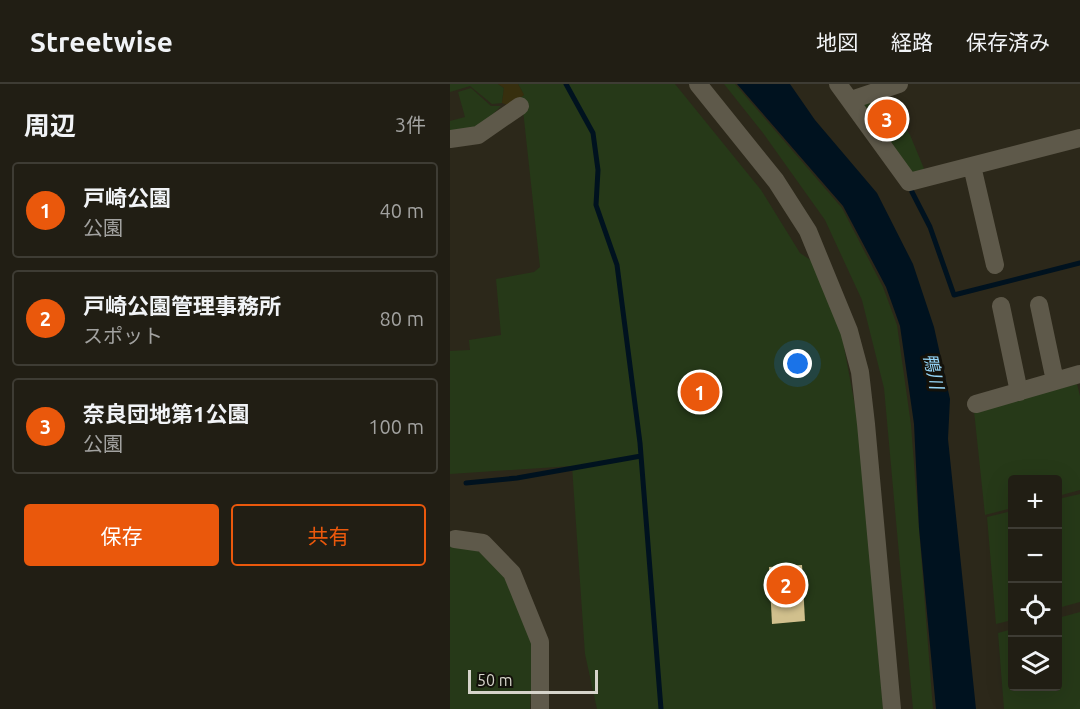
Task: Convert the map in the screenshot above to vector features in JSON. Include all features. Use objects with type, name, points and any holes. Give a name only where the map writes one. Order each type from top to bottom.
[{"type":"street","points":[[698,84],[776,181],[808,231],[849,331],[860,372],[866,424],[892,709]]},
{"type":"street","points":[[838,84],[909,182],[1080,138]]},
{"type":"street","points":[[850,100],[899,84]]},
{"type":"street","points":[[450,139],[478,135],[520,106]]},
{"type":"street","points":[[972,166],[995,265]]},
{"type":"street","points":[[1039,305],[1055,381]]},
{"type":"street","points":[[1001,306],[1019,392]]},
{"type":"street","points":[[976,404],[1080,374]]},
{"type":"street","points":[[455,539],[483,543],[512,573],[540,642],[540,709]]},
{"type":"green space","points":[[450,84],[498,84],[504,88],[502,103],[492,104],[470,86],[450,92]]},
{"type":"green space","points":[[518,84],[675,84],[761,190],[800,253],[812,261],[841,331],[859,427],[883,709],[597,709],[585,654],[572,466],[450,474],[450,351],[470,350],[469,340],[501,335],[496,279],[534,272],[540,267],[523,110],[518,99],[524,95]]},
{"type":"green space","points":[[724,84],[735,84],[842,208],[883,287],[897,325],[911,425],[933,709],[913,709],[884,388],[862,300],[825,220],[763,133]]},
{"type":"green space","points":[[471,88],[491,106],[501,106],[481,126],[450,134],[450,121],[465,117],[458,92]]},
{"type":"green space","points":[[886,92],[910,135],[925,171],[915,174],[908,171],[861,102]]},
{"type":"green space","points":[[1077,384],[1080,396],[1080,490],[1062,495],[1062,475],[1008,475],[1008,509],[985,515],[974,411]]},
{"type":"green space","points":[[1080,494],[1080,602],[1062,607],[1062,529],[1062,498]]},
{"type":"green space","points":[[1008,512],[1008,621],[996,624],[987,517]]},
{"type":"green space","points":[[450,545],[476,549],[504,575],[534,641],[530,709],[450,709]]},
{"type":"green space","points":[[1080,612],[1080,709],[1004,709],[998,633],[1008,630],[1008,691],[1062,691],[1062,617]]},
{"type":"sand","points":[[498,84],[518,84],[524,95],[510,106],[502,103],[504,88]]},
{"type":"water","name":"鴨川","points":[[737,84],[790,84],[815,120],[877,193],[913,264],[934,327],[950,399],[948,439],[976,709],[936,709],[919,528],[914,424],[900,326],[886,287],[843,206]]},
{"type":"building","points":[[802,565],[805,621],[772,624],[769,567]]},
{"type":"waterway","points":[[566,84],[593,133],[598,170],[596,205],[617,265],[640,443],[661,709]]},
{"type":"waterway","points":[[912,192],[930,227],[954,295],[1080,263]]},
{"type":"waterway","points":[[466,483],[517,478],[641,456]]},
{"type":"place","name":"奈良団地第1公園","points":[[887,119]]},
{"type":"place","name":"戸崎公園","points":[[700,392]]},
{"type":"place","name":"戸崎公園管理事務所","points":[[786,585]]}]
